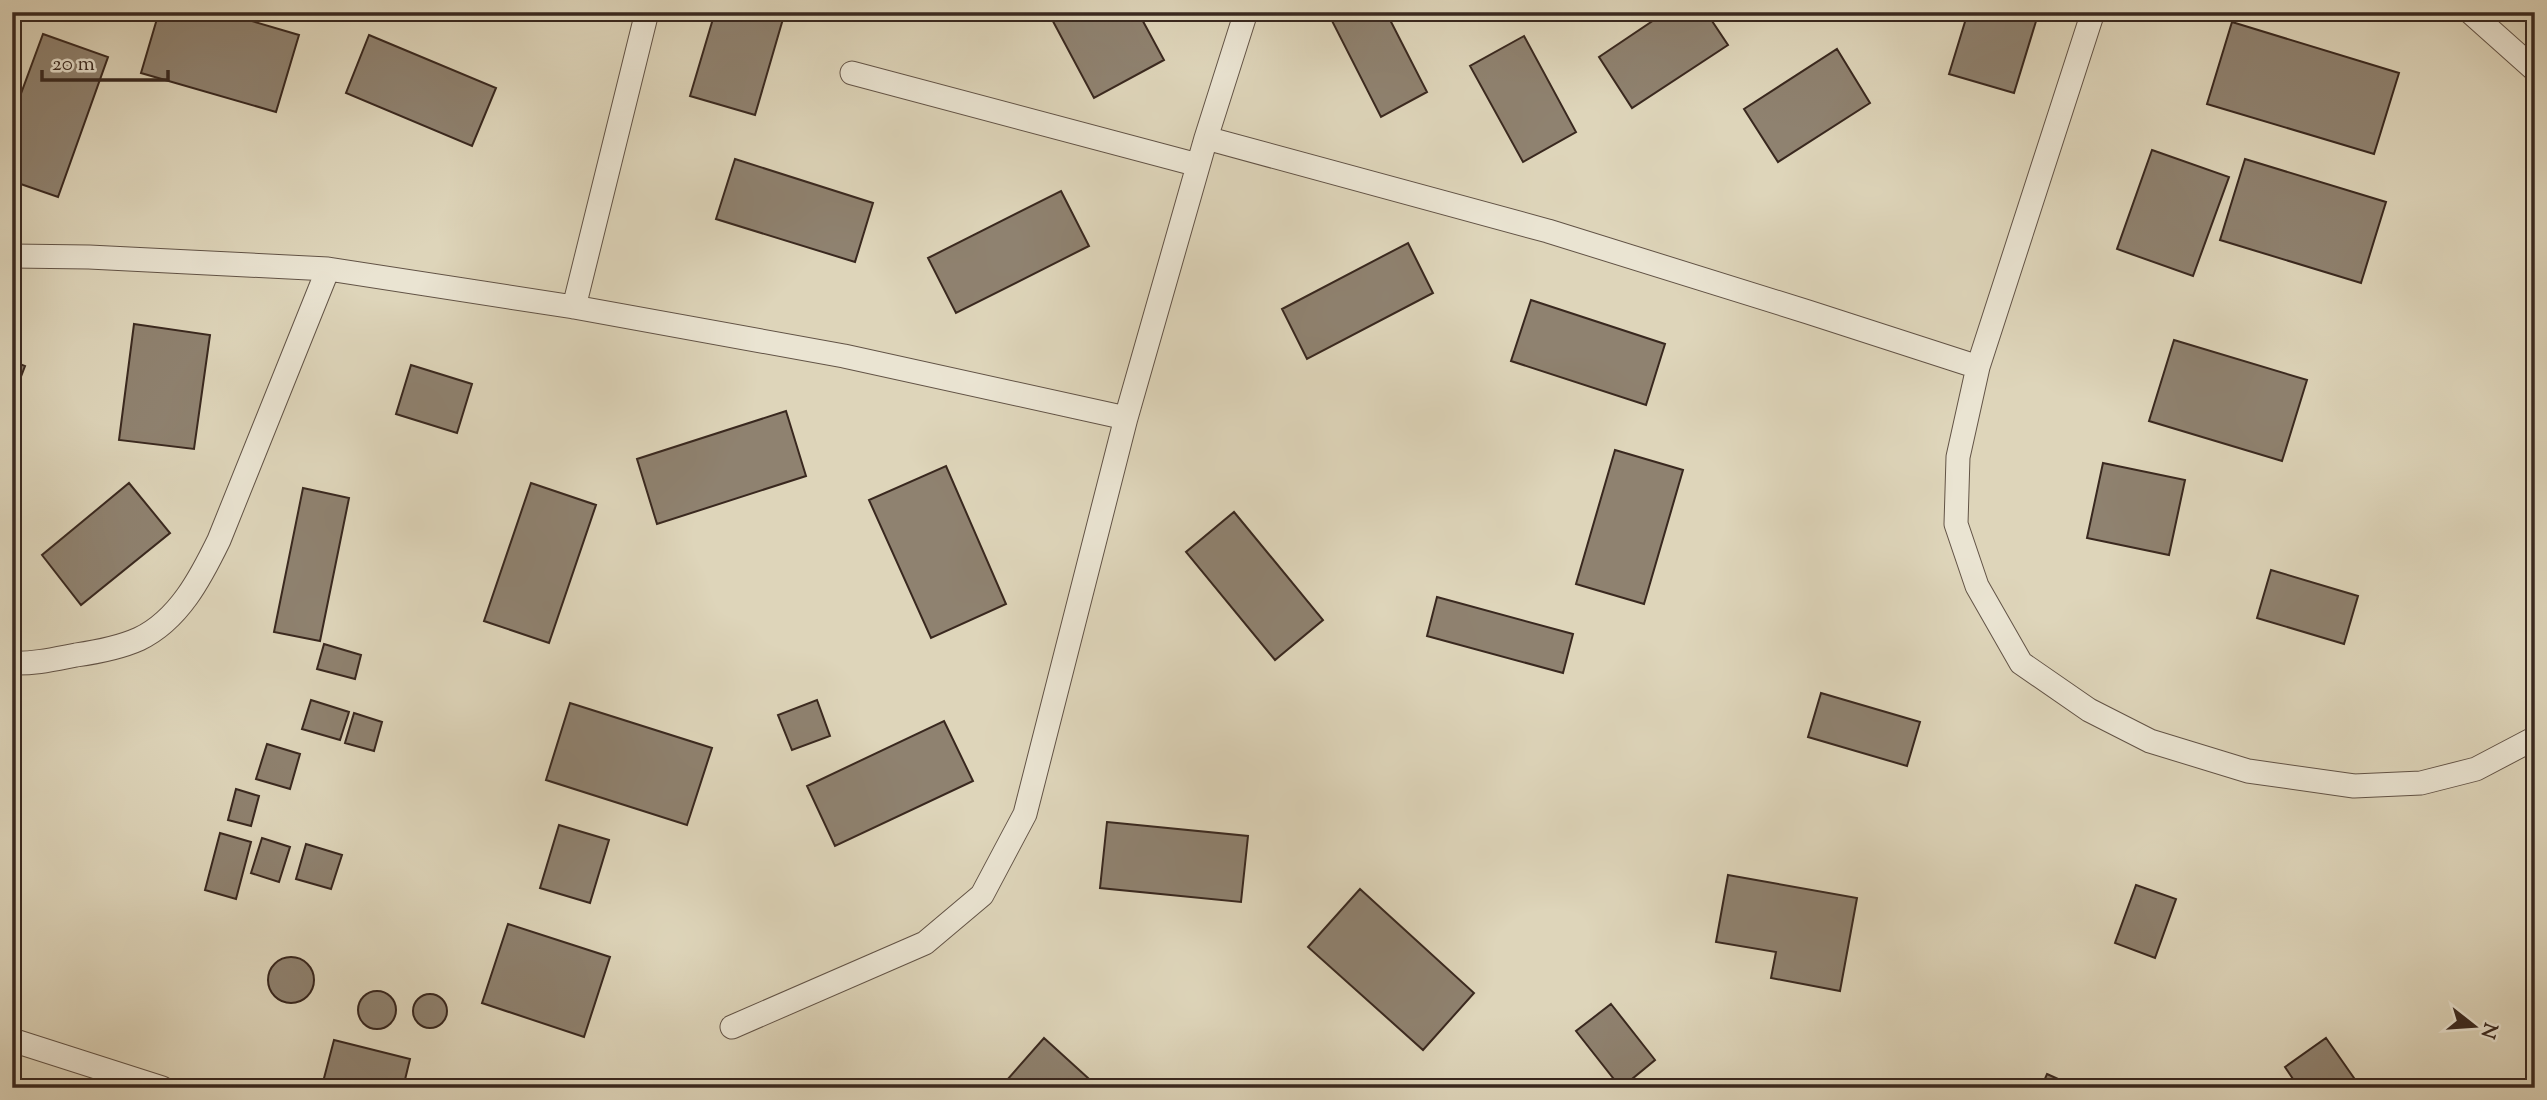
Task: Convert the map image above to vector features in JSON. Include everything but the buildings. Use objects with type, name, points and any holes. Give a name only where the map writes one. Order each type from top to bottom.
[{"type":"lane","points":[[574,307],[647,12]]},
{"type":"lane","points":[[732,1027],[925,943],[982,895],[1025,814],[1126,418],[1198,165],[1246,12]]},
{"type":"lane","points":[[2093,12],[1978,367],[1958,457],[1956,524],[1977,586],[2021,663],[2089,710],[2150,741],[2248,771],[2354,786],[2421,783],[2476,769],[2535,738]]},
{"type":"lane","points":[[2470,12],[2535,70]]},
{"type":"lane","points":[[852,73],[1198,165]]},
{"type":"lane","points":[[1206,138],[1548,231],[1978,367]]},
{"type":"lane","points":[[12,256],[89,257],[328,269],[574,307],[844,356],[1126,418]]},
{"type":"lane","points":[[12,663],[30,664],[105,650],[140,638],[167,619],[199,582],[219,540],[328,269]]},
{"type":"lane","points":[[12,1040],[162,1088]]}]
